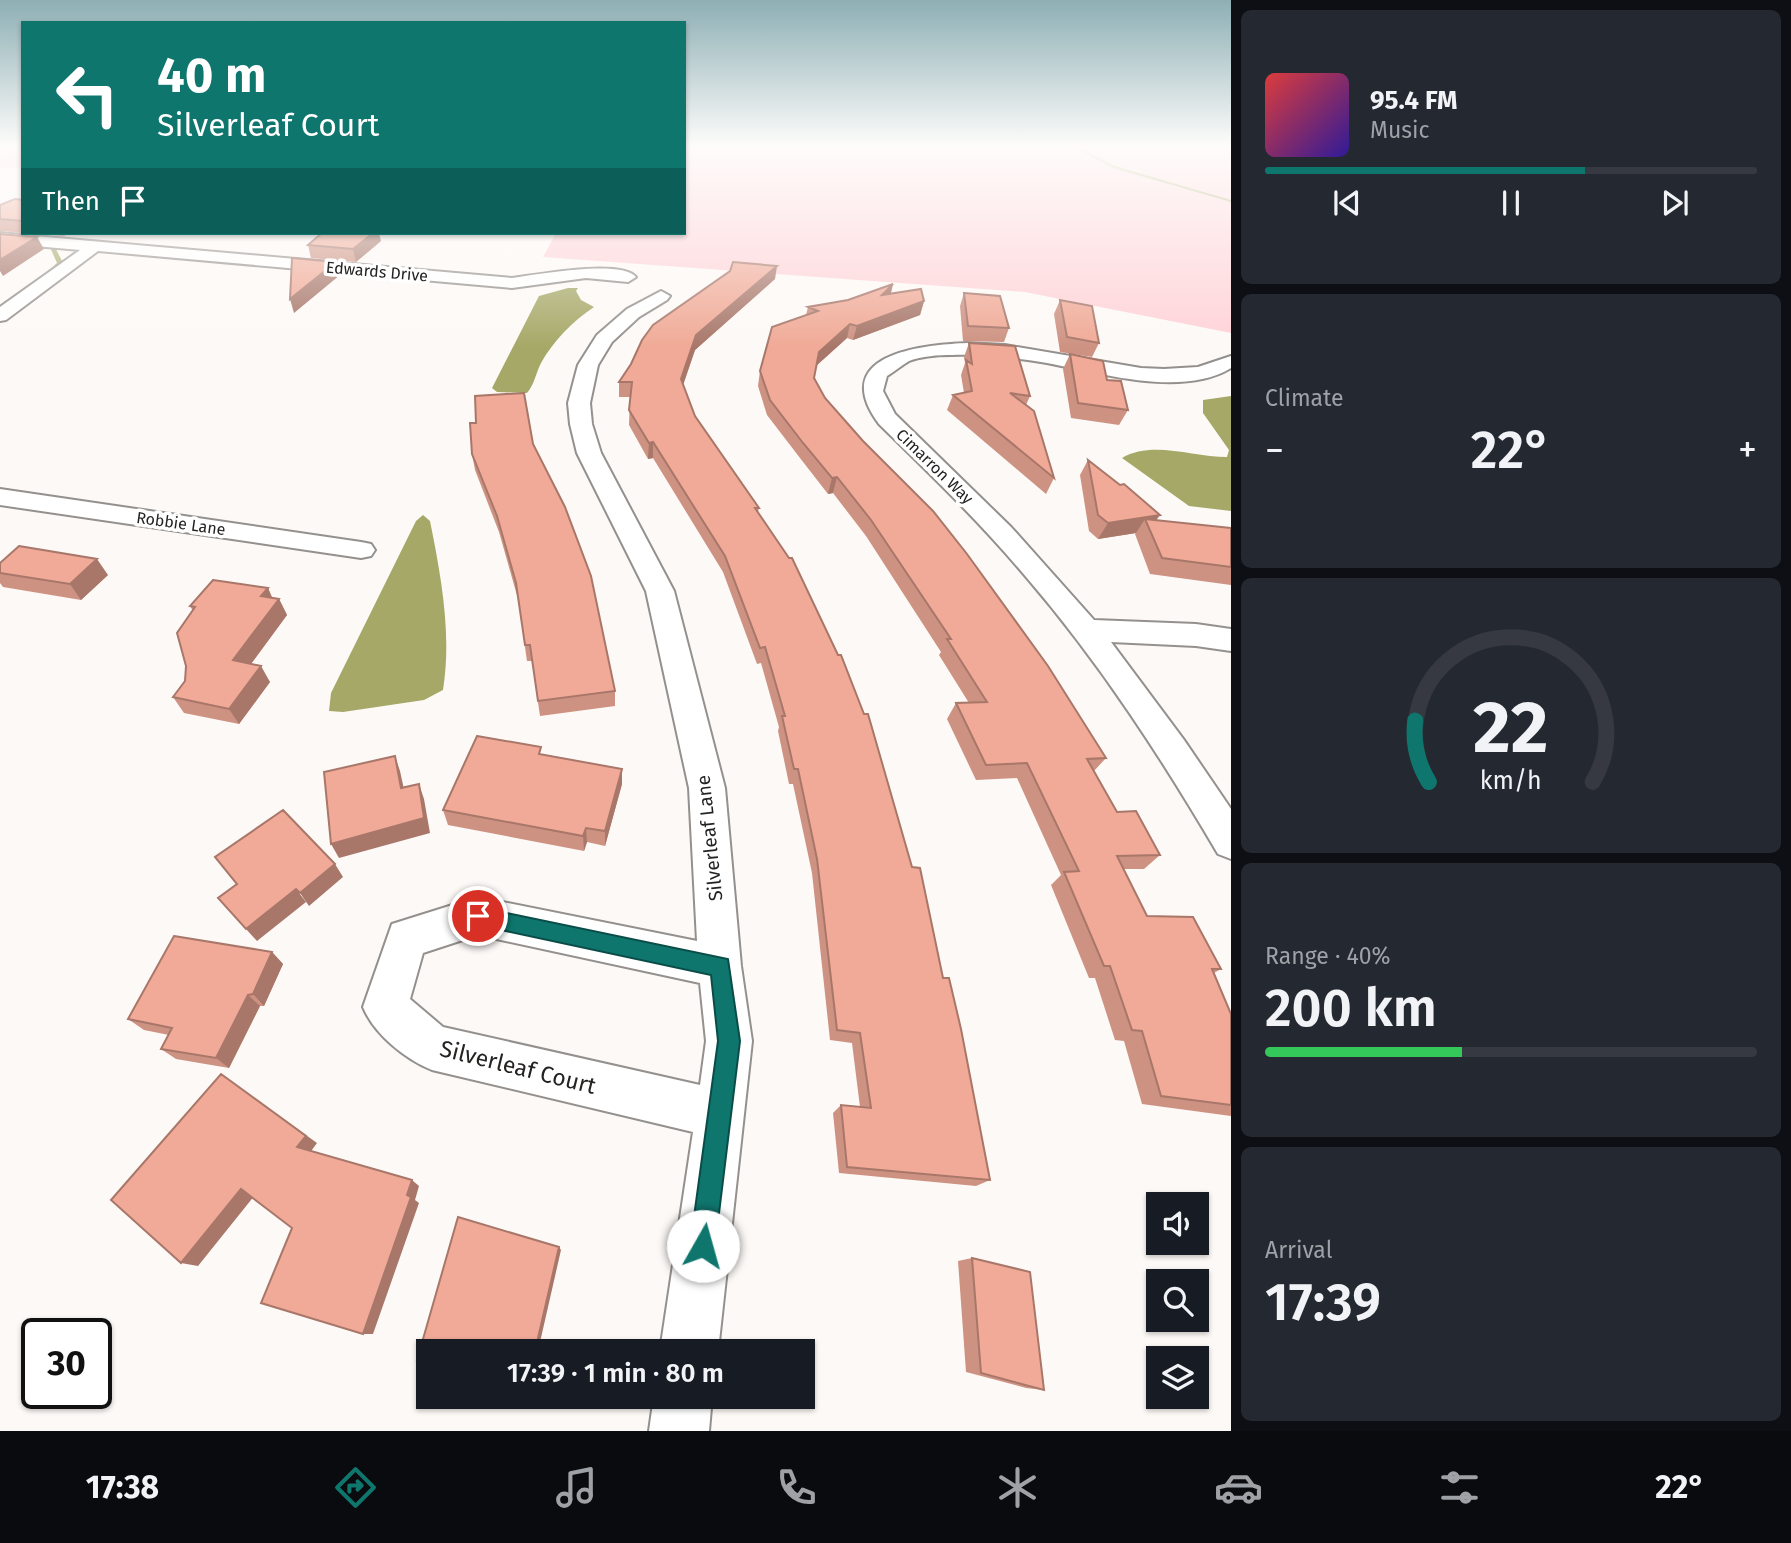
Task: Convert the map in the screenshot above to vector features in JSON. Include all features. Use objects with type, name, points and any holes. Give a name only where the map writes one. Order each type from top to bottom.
[{"type":"street","name":"Edwards Drive","points":[[0,238],[512,283],[586,273],[652,283]]},
{"type":"street","points":[[0,316],[96,246]]},
{"type":"street","name":"Silverleaf Lane","points":[[652,283],[626,319],[604,339],[588,365],[579,403],[581,424],[589,453],[660,591],[707,788],[720,967],[729,1041],[691,1339]]},
{"type":"street","name":"Cimarron Way","points":[[1229,361],[1213,372],[1164,375],[991,350],[948,349],[898,359],[888,365],[874,380],[873,398],[887,419],[965,494],[1085,630],[1141,707],[1231,842]]},
{"type":"street","name":"Robbie Lane","points":[[0,497],[361,550]]},
{"type":"street","points":[[1085,630],[1196,635],[1231,640]]},
{"type":"street","name":"Silverleaf Court","points":[[720,967],[478,916],[407,938],[385,1007],[432,1048],[720,1114]]},
{"type":"street","points":[[679,1431],[682,1409]]},
{"type":"shaded area","points":[[686,214],[1231,214],[1231,333],[1025,292],[543,257],[555,235],[686,235]]},
{"type":"shaded area","points":[[578,288],[576,291],[581,300],[594,307],[558,339],[541,363],[527,393],[497,392],[492,388],[539,296]]},
{"type":"shaded area","points":[[1231,396],[1231,511],[1189,506],[1122,458],[1146,450],[1227,457],[1229,450],[1203,413],[1203,400]]},
{"type":"shaded area","points":[[423,515],[430,521],[444,605],[446,648],[443,690],[424,700],[343,712],[329,711],[331,693],[416,521]]},
{"type":"building","points":[[0,214],[21,214],[21,221],[0,219]]},
{"type":"building","points":[[0,234],[37,237],[0,260]]},
{"type":"building","points":[[320,235],[370,235],[353,249],[308,245]]},
{"type":"building","points":[[292,258],[336,262],[290,299]]},
{"type":"building","points":[[733,262],[777,266],[696,335],[681,379],[695,416],[759,508],[755,508],[789,558],[792,558],[838,655],[841,655],[864,714],[868,714],[912,867],[920,868],[943,978],[949,978],[990,1180],[847,1167],[841,1105],[871,1108],[860,1033],[837,1030],[817,859],[798,769],[794,769],[782,716],[785,716],[765,647],[760,648],[725,556],[653,442],[649,443],[629,410],[632,382],[619,382],[653,325],[730,271]]},
{"type":"building","points":[[893,284],[882,295],[921,289],[924,301],[857,326],[850,324],[819,352],[814,378],[825,398],[863,441],[933,511],[967,554],[1048,666],[1106,758],[1087,759],[1117,812],[1136,811],[1160,855],[1117,856],[1147,916],[1193,917],[1221,969],[1212,969],[1231,1014],[1231,1105],[1161,1096],[1142,1031],[1132,1030],[1110,966],[1104,966],[1064,872],[1079,871],[1027,763],[986,765],[956,703],[987,702],[947,639],[951,639],[871,520],[837,477],[832,478],[770,400],[760,371],[772,327],[818,311],[808,307],[848,300]]},
{"type":"building","points":[[964,293],[1000,296],[1009,328],[968,326]]},
{"type":"building","points":[[1060,300],[1092,306],[1099,343],[1067,337]]},
{"type":"building","points":[[969,343],[1015,346],[1030,396],[1010,393],[1034,411],[1054,478],[953,395],[972,391],[966,360],[972,364]]},
{"type":"building","points":[[1070,354],[1103,361],[1107,380],[1121,381],[1128,410],[1078,403]]},
{"type":"building","points":[[524,393],[533,444],[565,507],[591,576],[615,691],[538,701],[530,645],[525,645],[516,583],[497,516],[472,454],[470,423],[476,423],[475,396]]},
{"type":"building","points":[[1088,460],[1120,485],[1124,484],[1160,515],[1108,523],[1098,515]]},
{"type":"building","points":[[1145,519],[1231,528],[1231,567],[1162,558]]},
{"type":"building","points":[[19,546],[97,559],[70,584],[0,573],[0,563]]},
{"type":"building","points":[[213,580],[268,588],[261,596],[279,599],[233,660],[261,666],[229,709],[173,697],[185,681],[186,666],[177,633],[195,607],[190,606]]},
{"type":"building","points":[[477,736],[541,747],[539,754],[622,769],[605,831],[586,828],[583,836],[443,810]]},
{"type":"building","points":[[395,756],[401,788],[419,784],[424,818],[331,844],[324,772]]},
{"type":"building","points":[[283,810],[335,864],[300,893],[296,889],[246,929],[218,898],[237,884],[215,857]]},
{"type":"building","points":[[174,936],[272,952],[253,994],[248,995],[216,1058],[161,1049],[172,1028],[128,1019]]},
{"type":"building","points":[[221,1074],[306,1136],[297,1147],[412,1180],[407,1195],[411,1197],[363,1334],[261,1303],[292,1228],[241,1189],[181,1263],[111,1200]]},
{"type":"building","points":[[458,1217],[559,1247],[538,1339],[423,1339]]},
{"type":"building","points":[[972,1258],[1030,1272],[1044,1390],[981,1373]]},
{"type":"waterway","points":[[37,285],[60,263],[51,244],[41,242]]},
{"type":"route","points":[[478,916],[720,967],[729,1041],[703,1246]]}]
